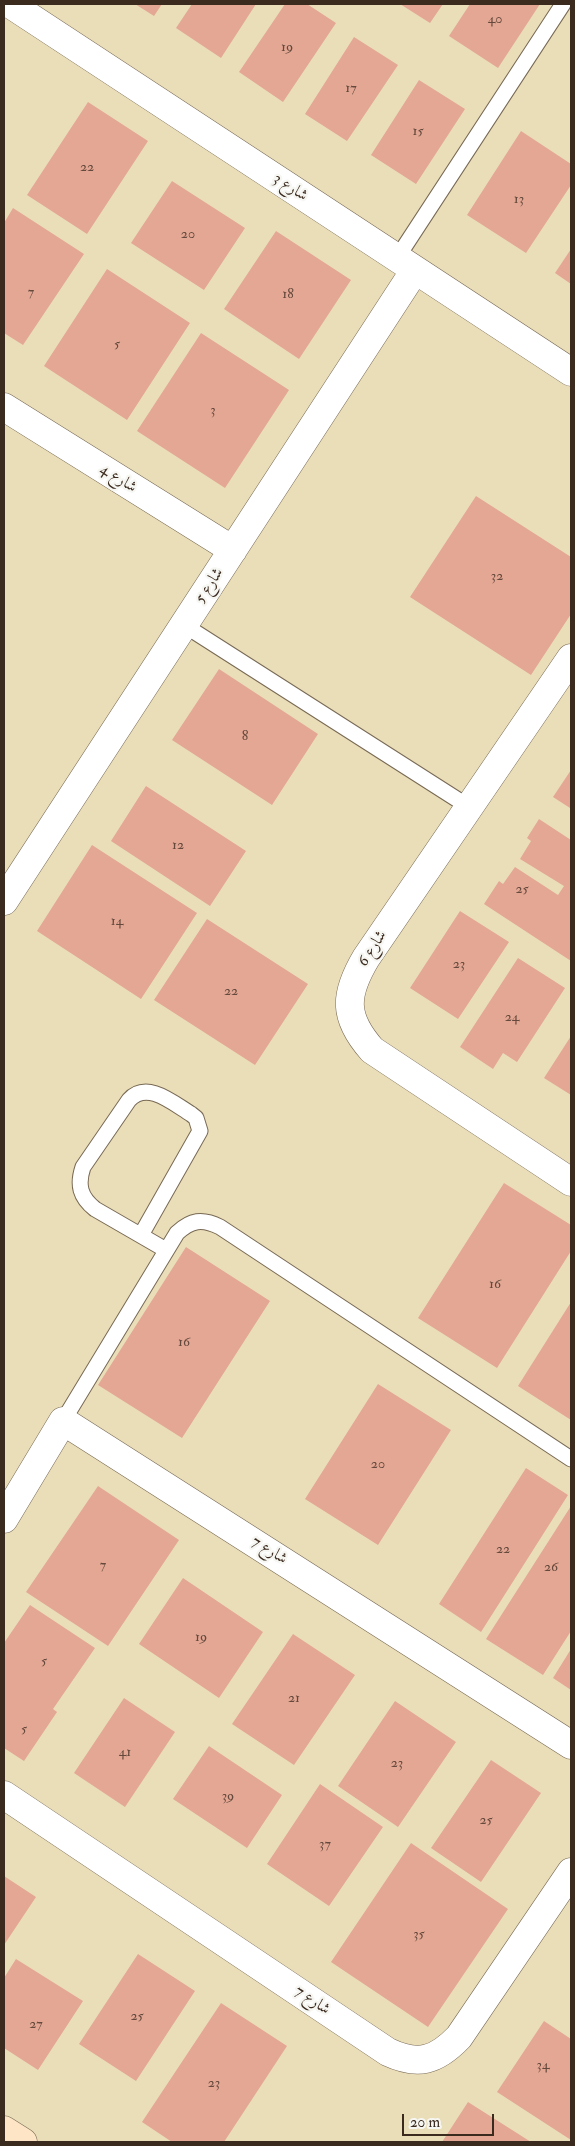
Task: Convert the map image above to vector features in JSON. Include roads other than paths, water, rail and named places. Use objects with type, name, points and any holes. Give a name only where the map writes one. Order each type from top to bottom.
[{"type":"street","name":"شارع 3","points":[[10,4],[571,372]]},
{"type":"street","name":"شارع 5","points":[[4,902],[233,550],[406,264]]},
{"type":"street","name":"شارع 4","points":[[4,407],[233,550]]},
{"type":"street","name":"شارع 6","points":[[571,658],[356,975],[350,998],[352,1021],[372,1050],[571,1182]]},
{"type":"street","points":[[4,1519],[63,1421]]},
{"type":"street","name":"شارع 7","points":[[63,1421],[571,1745]]},
{"type":"street","name":"شارع 7","points":[[4,1794],[388,2052],[412,2061],[437,2055],[459,2037],[571,1872]]},
{"type":"street","points":[[4,2130],[23,2142]]},
{"type":"lane","points":[[406,264],[563,4]]},
{"type":"lane","points":[[184,625],[469,807]]},
{"type":"lane","points":[[141,1235],[200,1131],[196,1118],[191,1114],[149,1091],[134,1094],[129,1100],[83,1167],[79,1179],[80,1190],[86,1201],[141,1235],[166,1250]]},
{"type":"lane","points":[[63,1421],[176,1233],[186,1225],[199,1220],[213,1223],[571,1459]]}]
